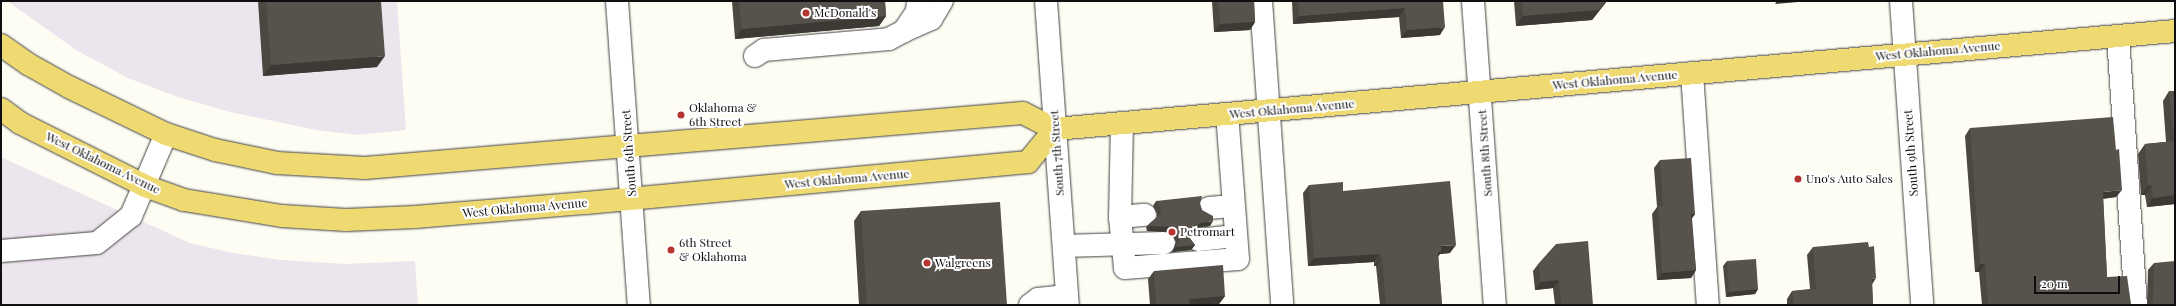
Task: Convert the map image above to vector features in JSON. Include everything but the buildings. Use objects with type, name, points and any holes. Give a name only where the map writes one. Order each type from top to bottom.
[{"type":"main road","name":"West Oklahoma Avenue","points":[[1,109],[20,123],[146,186],[184,200],[233,210],[346,220],[415,217],[632,199],[1028,162],[1055,129],[1481,93],[1904,54],[2175,31]]},
{"type":"main road","points":[[1,45],[28,64],[68,87],[166,134],[215,150],[277,163],[365,168],[629,148],[1023,113],[1055,129]]},
{"type":"street","name":"South 6th Street","points":[[617,1],[629,148],[639,305]]},
{"type":"street","points":[[904,31],[917,12],[918,1]]},
{"type":"street","points":[[755,56],[764,50],[889,39],[932,19],[942,1]]},
{"type":"street","name":"South 7th Street","points":[[1046,1],[1067,301]]},
{"type":"street","points":[[1261,1],[1270,111],[1282,305]]},
{"type":"street","name":"South 8th Street","points":[[1473,1],[1481,93],[1495,305]]},
{"type":"street","name":"South 9th Street","points":[[1900,1],[1922,305]]},
{"type":"street","points":[[2118,36],[2136,305]]},
{"type":"street","points":[[1692,73],[1708,305]]},
{"type":"street","points":[[1122,123],[1120,217],[1125,268],[1230,260],[1238,259],[1233,206],[1228,114]]},
{"type":"street","points":[[1,251],[97,243],[131,216],[146,186],[166,134]]},
{"type":"street","points":[[1209,208],[1233,206]]},
{"type":"street","points":[[1120,217],[1145,215]]},
{"type":"street","points":[[1198,240],[1236,236]]},
{"type":"street","points":[[1064,246],[1164,243]]},
{"type":"street","points":[[1030,305],[1038,298],[1067,301]]},
{"type":"shaded area","points":[[7,1],[397,1],[406,130],[358,135],[316,130],[230,112],[178,97],[128,78],[76,50]]},
{"type":"shaded area","points":[[1,157],[190,243],[233,253],[281,260],[345,264],[415,261],[418,305],[1,305]]},
{"type":"place","name":"McDonald's","points":[[806,13]]},
{"type":"place","name":"Oklahoma & 6th Street","points":[[681,115]]},
{"type":"place","name":"Uno's Auto Sales","points":[[1798,179]]},
{"type":"place","name":"Petromart","points":[[1172,232]]},
{"type":"place","name":"6th Street & Oklahoma","points":[[671,250]]},
{"type":"place","name":"Walgreens","points":[[927,263]]}]
